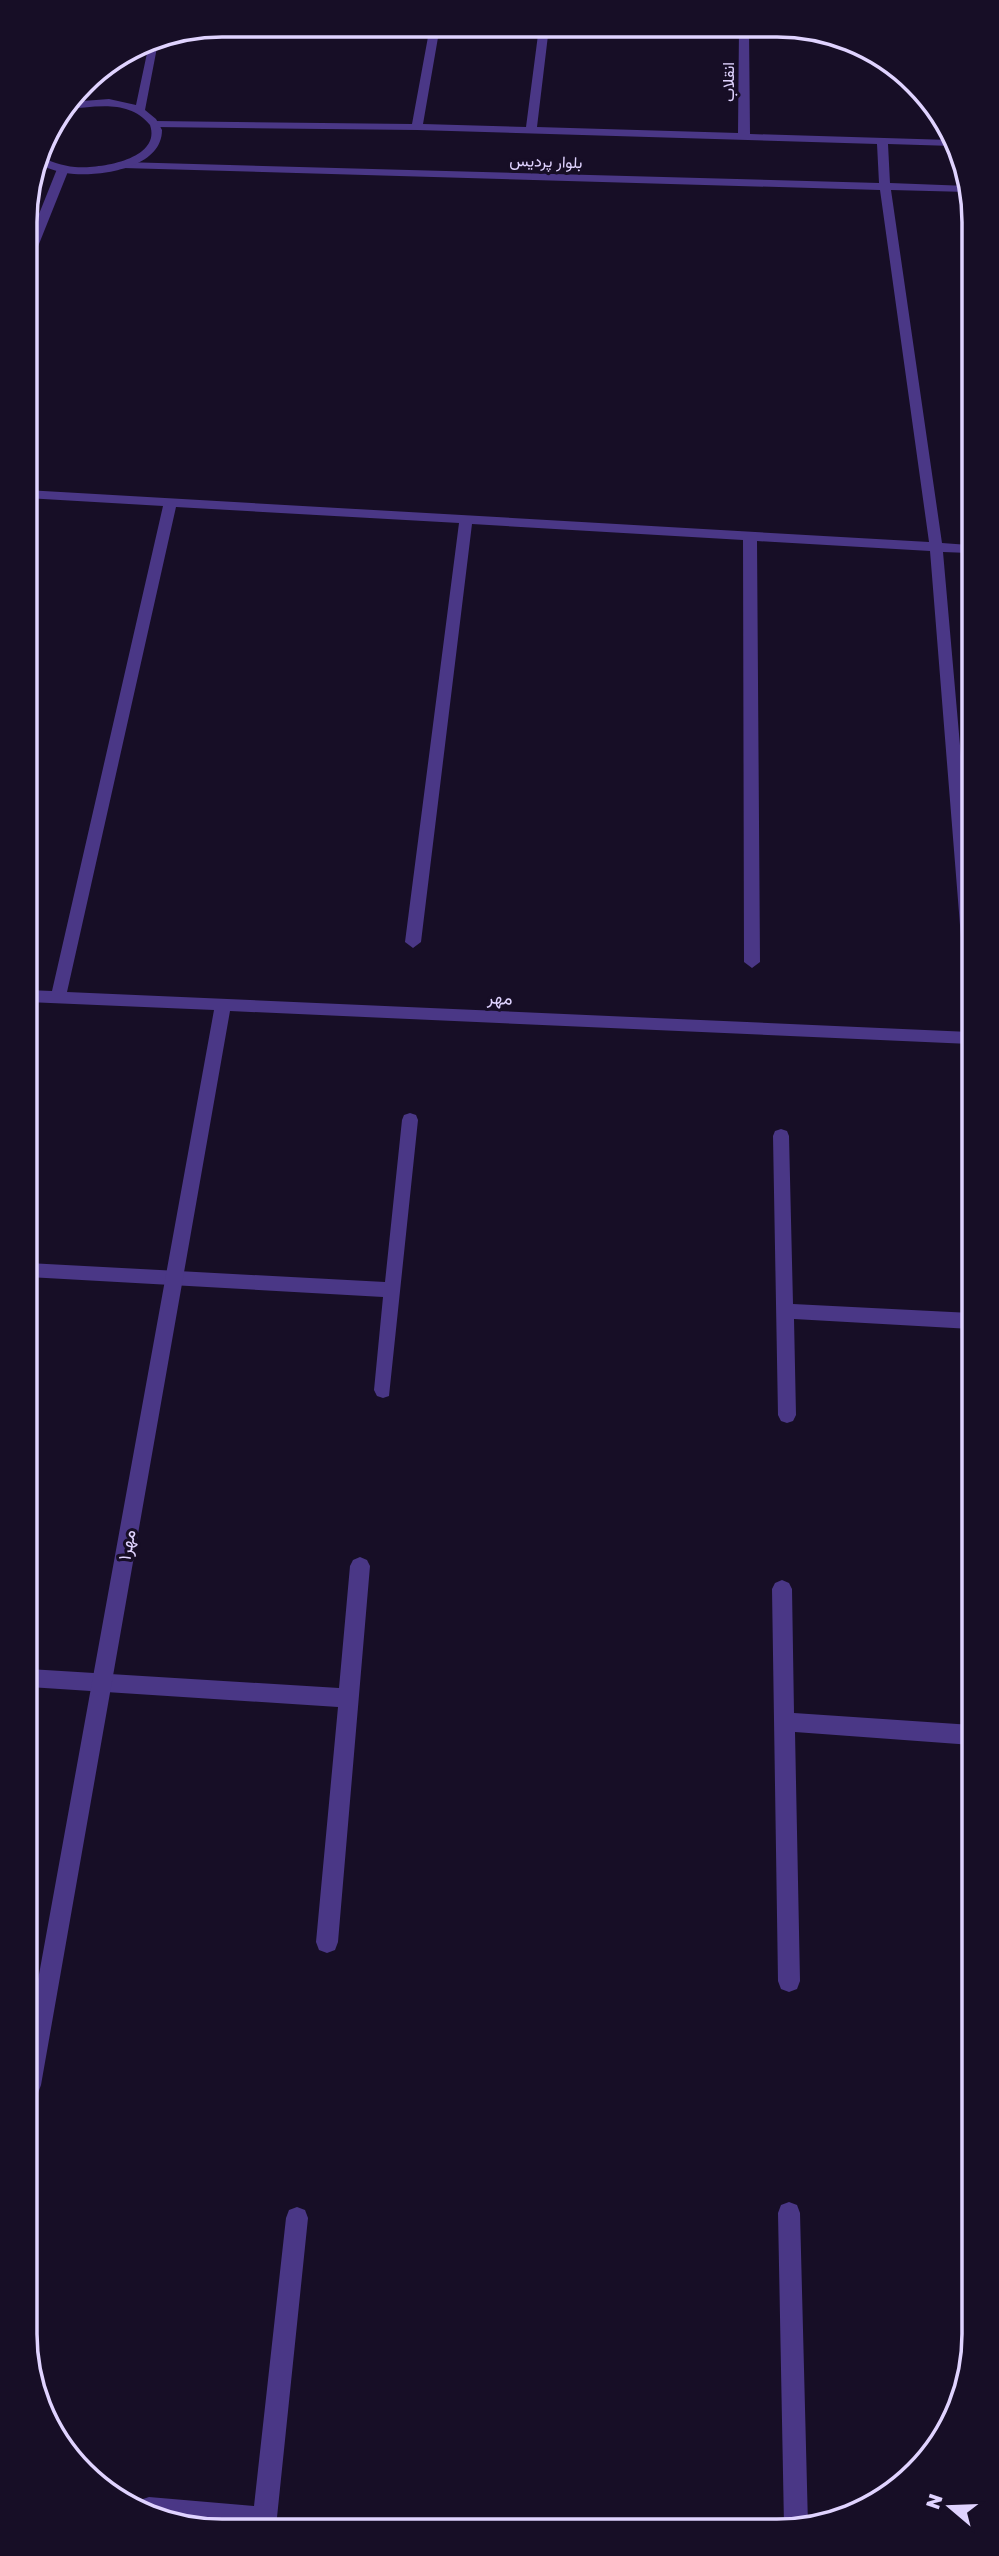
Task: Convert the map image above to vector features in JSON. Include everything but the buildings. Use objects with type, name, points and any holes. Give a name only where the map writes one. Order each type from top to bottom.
[{"type":"street","points":[[417,127],[433,37]]},
{"type":"street","points":[[531,131],[543,37]]},
{"type":"street","name":"انقلاب","points":[[744,37],[744,137]]},
{"type":"street","points":[[141,110],[153,50]]},
{"type":"street","points":[[80,104],[118,103],[141,110],[155,124],[157,135],[152,147],[123,166]]},
{"type":"street","name":"بلوار پردیس","points":[[155,124],[417,127],[944,143]]},
{"type":"street","points":[[882,141],[885,186],[936,548],[962,855]]},
{"type":"street","name":"بلوار پردیس","points":[[47,163],[63,169],[92,171],[123,166],[959,189]]},
{"type":"street","points":[[37,234],[63,169]]},
{"type":"street","points":[[37,495],[962,549]]},
{"type":"street","points":[[58,998],[171,502]]},
{"type":"street","points":[[413,942],[466,520]]},
{"type":"street","points":[[750,537],[751,962]]},
{"type":"street","name":"مهر","points":[[37,997],[962,1038]]},
{"type":"street","name":"مهر۱","points":[[37,2046],[223,1005]]},
{"type":"street","points":[[383,1390],[410,1120]]},
{"type":"street","points":[[781,1136],[788,1415]]},
{"type":"street","points":[[37,1270],[393,1290]]},
{"type":"street","points":[[785,1311],[962,1321]]},
{"type":"street","points":[[327,1942],[360,1566]]},
{"type":"street","points":[[782,1589],[789,1980]]},
{"type":"street","points":[[37,1678],[349,1698]]},
{"type":"street","points":[[785,1722],[962,1734]]},
{"type":"street","points":[[789,2213],[796,2518]]},
{"type":"street","points":[[265,2519],[297,2218]]},
{"type":"street","points":[[171,2512],[232,2519]]}]
